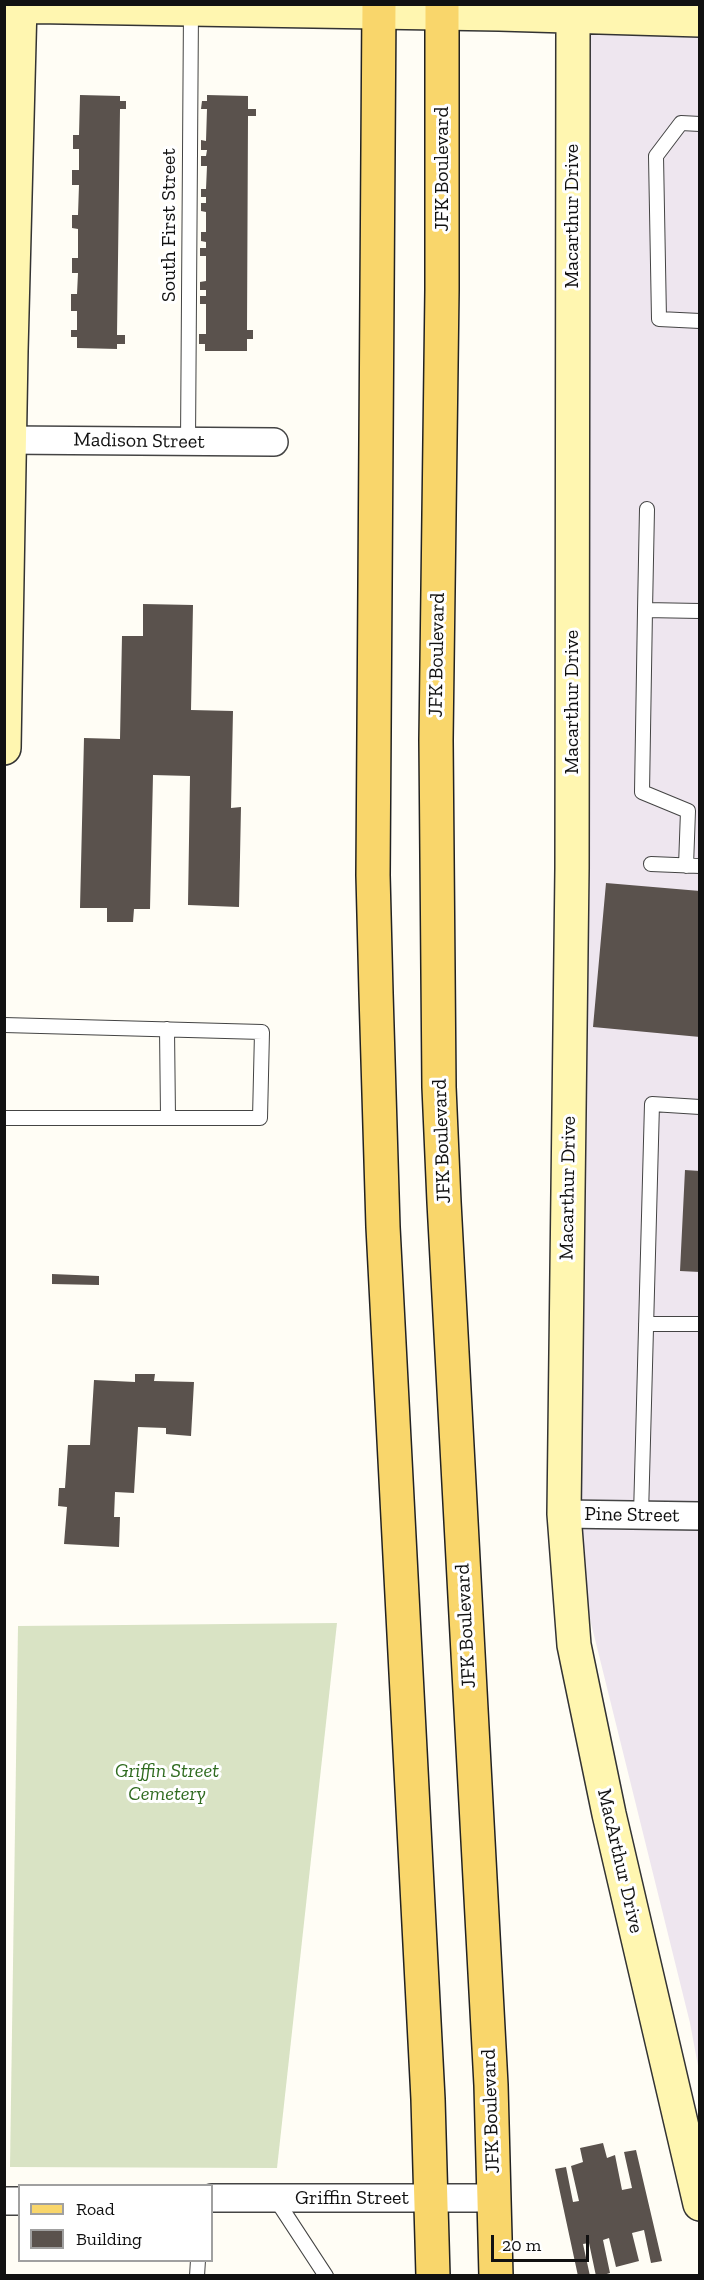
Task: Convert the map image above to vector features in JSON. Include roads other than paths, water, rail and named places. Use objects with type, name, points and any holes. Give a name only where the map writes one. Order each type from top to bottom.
[{"type":"main road","points":[[379,8],[373,875],[375,993],[382,1227],[432,2198],[434,2276]]},
{"type":"main road","name":"JFK Boulevard","points":[[442,9],[436,740],[440,1087],[444,1214],[491,2085],[496,2276]]},
{"type":"street","points":[[4,748],[7,440],[20,5]]},
{"type":"street","points":[[4,6],[442,9],[573,17],[699,20]]},
{"type":"street","name":"Macarthur Drive","points":[[564,1514],[572,869],[573,17]]},
{"type":"street","name":"Madison Street","points":[[7,440],[274,442]]},
{"type":"street","name":"Pine Street","points":[[564,1514],[699,1516]]},
{"type":"street","name":"MacArthur Drive","points":[[564,1514],[574,1645],[614,1837],[699,2204]]},
{"type":"street","name":"Griffin Street","points":[[213,2198],[494,2198]]},
{"type":"lane","name":"South First Street","points":[[188,442],[191,8]]},
{"type":"lane","points":[[699,124],[681,123],[656,156],[659,319],[699,321]]},
{"type":"lane","points":[[647,509],[642,792],[688,811],[693,866],[651,864]]},
{"type":"lane","points":[[645,610],[699,610]]},
{"type":"lane","points":[[4,1025],[262,1032],[260,1118],[4,1118]]},
{"type":"lane","points":[[167,1029],[168,1117]]},
{"type":"lane","points":[[641,1515],[652,1104],[699,1107]]},
{"type":"lane","points":[[646,1324],[699,1324]]},
{"type":"lane","points":[[275,2198],[326,2276]]},
{"type":"park label","name":"Griffin Street Cemetery","points":[[167,1782]]}]
